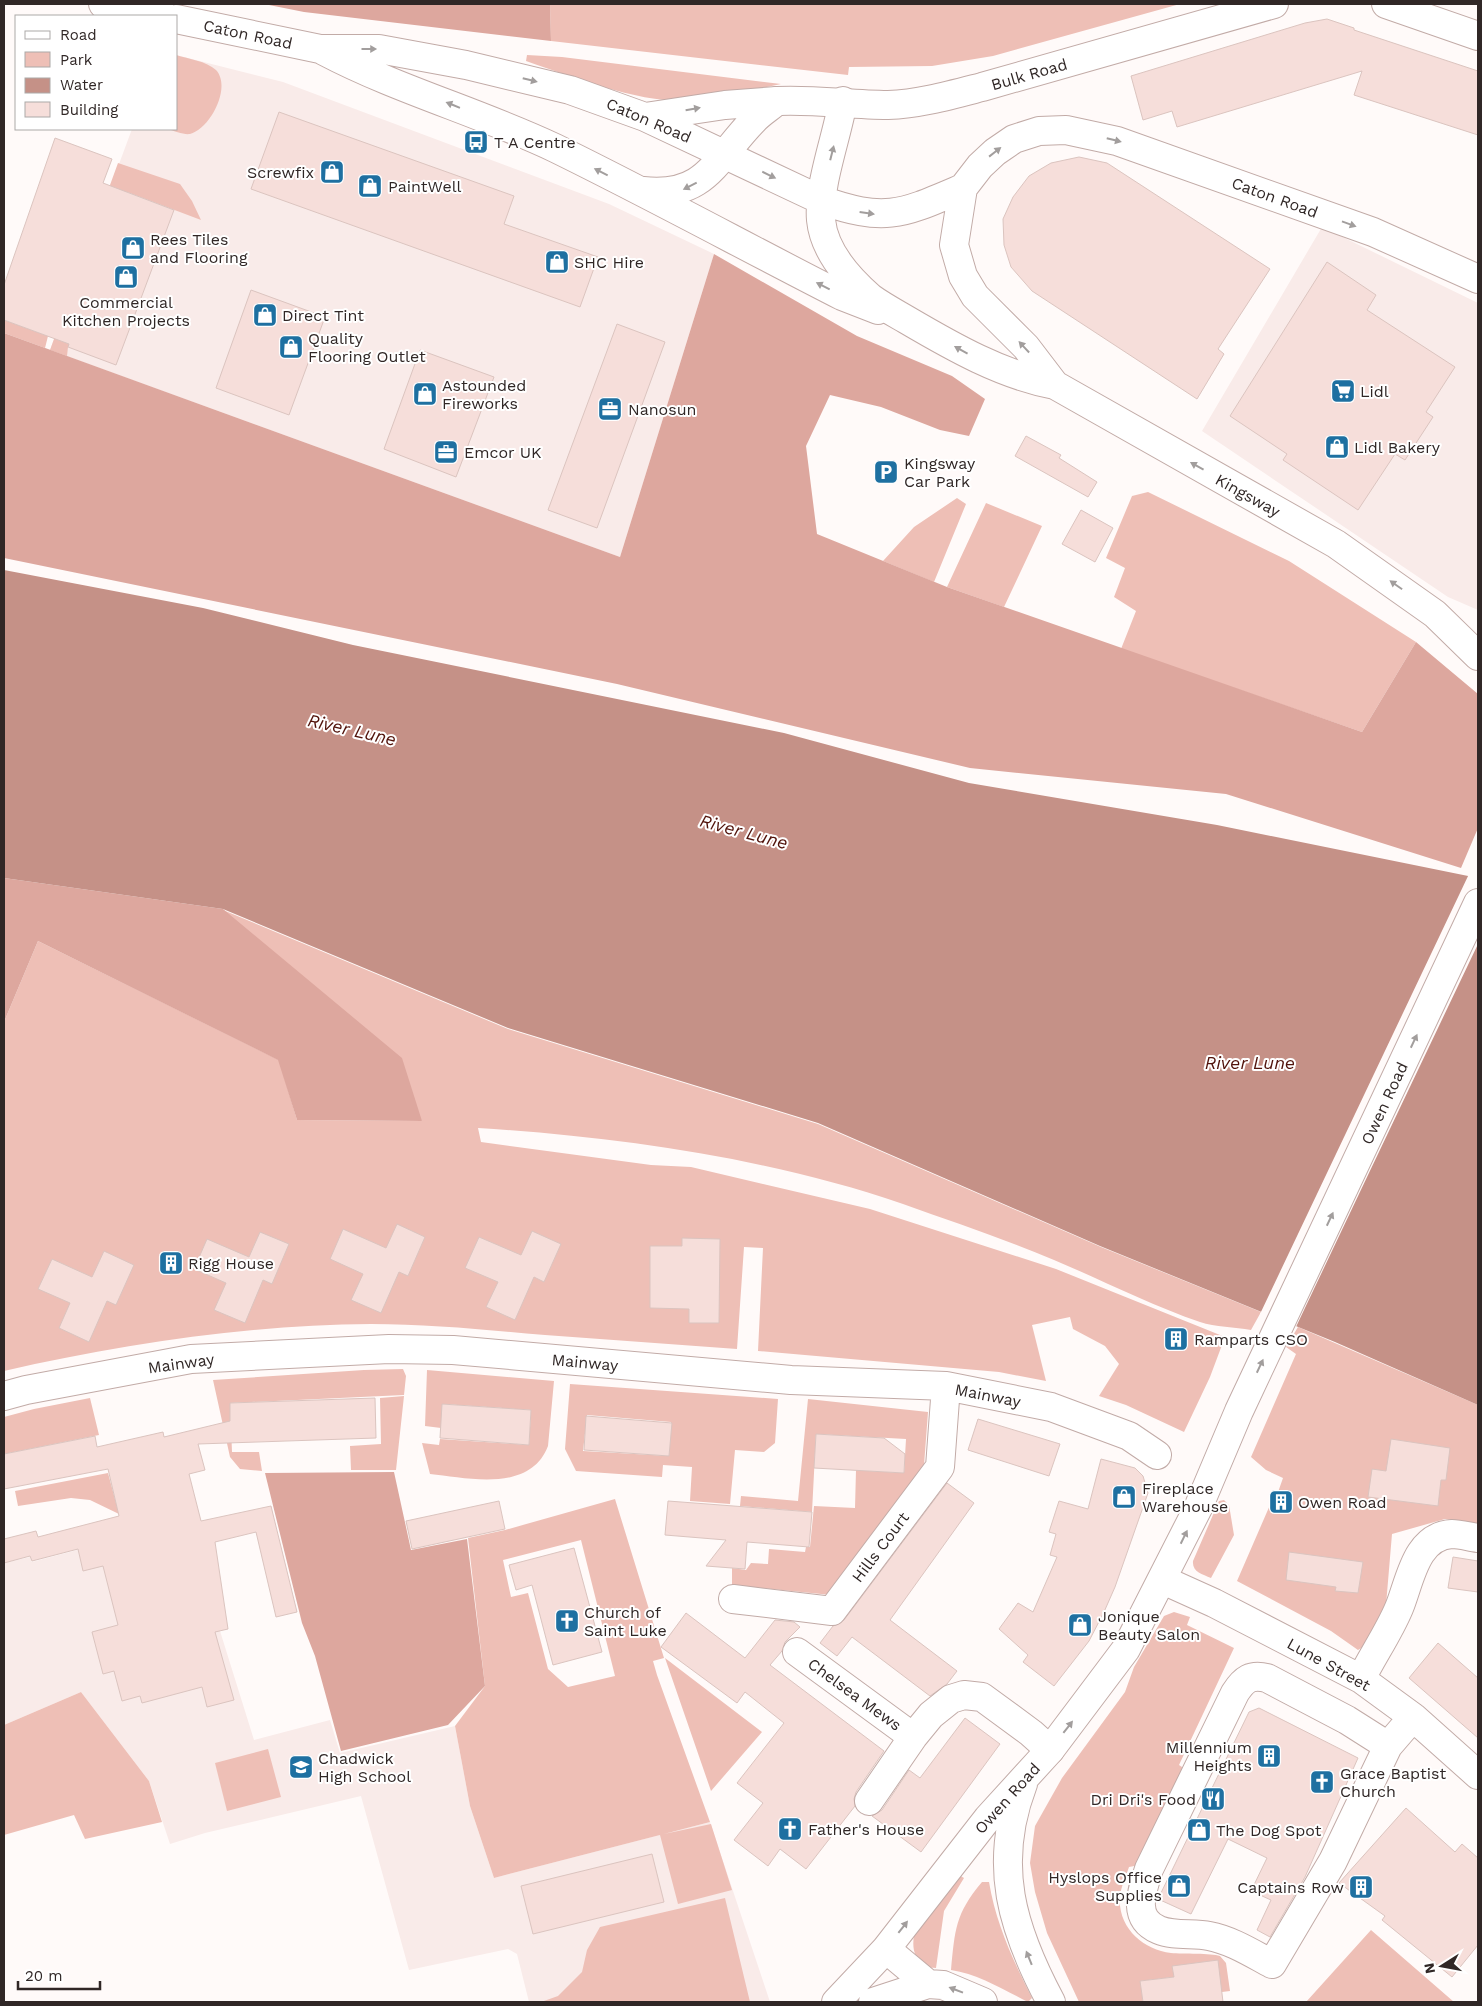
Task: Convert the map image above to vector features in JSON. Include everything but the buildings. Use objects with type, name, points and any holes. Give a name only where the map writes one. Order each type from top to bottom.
[{"type":"main road","points":[[102,4],[159,15]]},
{"type":"main road","name":"Bulk Road","points":[[645,117],[717,106],[777,101],[843,101],[888,104],[948,95],[1274,4]]},
{"type":"main road","points":[[1386,4],[1478,36]]},
{"type":"main road","name":"Caton Road","points":[[178,19],[320,49],[380,49],[483,68],[570,90],[645,117],[821,200],[850,210],[873,214],[905,212],[963,188],[980,166],[995,152],[1014,139],[1039,131],[1066,130],[1117,141],[1373,232],[1478,279]]},
{"type":"main road","name":"Caton Road","points":[[320,49],[362,71],[554,148],[842,296],[916,325]]},
{"type":"main road","points":[[637,191],[664,193],[683,190],[698,182],[726,154],[753,120],[777,101]]},
{"type":"main road","points":[[843,101],[821,200],[823,232],[829,249],[842,267],[873,299],[916,325],[973,356],[1029,380],[1055,385]]},
{"type":"main road","points":[[963,188],[954,245],[962,276],[975,296],[1026,347],[1055,385]]},
{"type":"main road","name":"Kingsway","points":[[1055,385],[1336,544],[1435,614]]},
{"type":"main road","points":[[1435,614],[1478,626]]},
{"type":"main road","points":[[1435,614],[1478,656]]},
{"type":"main road","name":"Owen Road","points":[[836,2002],[886,1949],[988,1818],[1050,1750],[1126,1649],[1163,1580],[1198,1508],[1239,1410],[1478,902]]},
{"type":"main road","name":"Mainway","points":[[4,1396],[26,1390],[191,1359],[389,1349],[453,1350],[791,1380],[946,1386],[1050,1407],[1130,1436],[1157,1455]]},
{"type":"main road","name":"Hills Court","points":[[733,1599],[832,1611],[940,1467],[946,1386]]},
{"type":"main road","points":[[1361,1679],[1399,1609],[1414,1563],[1424,1548],[1437,1539],[1451,1534],[1478,1538]]},
{"type":"main road","name":"Lune Street","points":[[1163,1580],[1214,1603],[1361,1679],[1413,1717],[1478,1775]]},
{"type":"main road","points":[[1273,1681],[1298,1646]]},
{"type":"main road","name":"Chelsea Mews","points":[[797,1652],[913,1737]]},
{"type":"main road","points":[[1388,1746],[1347,1720],[1273,1681],[1257,1676],[1248,1678],[1235,1693],[1149,1870],[1140,1897],[1140,1910],[1143,1915],[1159,1930],[1210,1936],[1272,1964],[1333,1861],[1388,1746],[1413,1717]]},
{"type":"main road","name":"Chelsea Mews","points":[[869,1801],[913,1737],[931,1715],[950,1698],[964,1695],[982,1697],[1031,1733],[1050,1750]]},
{"type":"main road","points":[[1026,1778],[1015,1805],[1007,1842],[1007,1873],[1021,1938],[1051,2002]]},
{"type":"main road","points":[[886,1949],[928,1984]]},
{"type":"main road","points":[[873,2002],[928,1984],[943,1985],[984,2002]]},
{"type":"shaded area","points":[[264,4],[550,4],[551,41],[304,12]]},
{"type":"shaded area","points":[[178,56],[283,82],[609,204],[714,254],[620,557],[50,350],[132,130],[178,130]]},
{"type":"shaded area","points":[[1322,227],[1478,303],[1478,610],[1448,597],[1202,431]]},
{"type":"shaded area","points":[[714,254],[857,336],[952,376],[985,399],[969,436],[940,430],[881,407],[830,395],[806,446],[817,534],[947,587],[1362,732],[1416,642],[1478,694],[1478,828],[1461,868],[1226,794],[970,768],[617,684],[4,558],[4,333],[620,557]]},
{"type":"shaded area","points":[[4,878],[223,909],[402,1058],[422,1121],[297,1120],[278,1060],[38,941],[4,1022]]},
{"type":"shaded area","points":[[394,1472],[411,1550],[467,1539],[485,1686],[448,1725],[341,1751],[315,1656],[302,1623],[265,1473]]},
{"type":"shaded area","name":"Chadwick High School","points":[[96,1545],[206,1586],[254,1740],[330,1720],[340,1753],[455,1726],[470,1806],[494,1878],[710,1822],[770,2002],[529,2002],[517,1954],[508,1949],[409,1970],[361,1796],[205,1833],[170,1844],[149,1781],[81,1692],[4,1725],[4,1563],[30,1557],[32,1562]]},
{"type":"green space","points":[[550,4],[1180,4],[993,56],[932,66],[849,67],[848,75],[551,41]]},
{"type":"green space","points":[[527,55],[562,57],[781,84],[713,98],[670,101],[628,94],[586,82],[526,61]]},
{"type":"green space","points":[[178,56],[207,64],[216,70],[222,86],[216,106],[205,124],[198,131],[190,134],[172,130],[178,130]]},
{"type":"green space","points":[[118,163],[180,184],[192,201],[201,220],[127,192],[68,347],[67,356],[50,350]]},
{"type":"green space","points":[[4,320],[48,336],[45,348],[4,333]]},
{"type":"green space","points":[[1148,492],[1289,561],[1416,642],[1362,732],[1121,649],[1136,611],[1114,597],[1125,568],[1106,558],[1132,496]]},
{"type":"green space","points":[[957,498],[966,504],[934,582],[883,561],[914,527]]},
{"type":"green space","points":[[986,503],[1042,526],[1004,607],[947,587]]},
{"type":"green space","points":[[223,910],[508,1029],[818,1124],[1101,1247],[1261,1312],[1251,1330],[1200,1322],[998,1238],[903,1204],[800,1174],[693,1152],[638,1144],[584,1137],[478,1128],[481,1142],[651,1165],[691,1167],[870,1209],[1056,1269],[1225,1337],[1210,1377],[1184,1432],[1126,1405],[1099,1396],[1119,1364],[1105,1346],[1073,1329],[1070,1317],[1032,1325],[1046,1381],[999,1372],[758,1351],[763,1248],[744,1247],[737,1349],[436,1326],[393,1324],[325,1325],[232,1332],[186,1338],[94,1352],[4,1371],[4,1022],[38,941],[279,1060],[297,1120],[422,1121]]},
{"type":"green space","points":[[1298,1327],[1478,1405],[1478,1524],[1445,1519],[1392,1534],[1386,1605],[1363,1647],[1358,1650],[1331,1631],[1237,1581],[1270,1505],[1285,1510],[1288,1498],[1277,1495],[1283,1478],[1266,1470],[1251,1457],[1296,1354],[1286,1347]]},
{"type":"green space","points":[[403,1369],[406,1376],[404,1395],[230,1403],[232,1452],[259,1452],[262,1471],[240,1469],[230,1457],[213,1380]]},
{"type":"green space","points":[[427,1370],[554,1381],[548,1446],[539,1461],[527,1471],[513,1477],[479,1479],[430,1474],[422,1443],[439,1445],[440,1439],[529,1445],[531,1410],[443,1404],[441,1428],[425,1426]]},
{"type":"green space","points":[[570,1384],[778,1399],[775,1443],[764,1452],[735,1450],[730,1504],[690,1501],[692,1467],[663,1465],[662,1477],[576,1471],[565,1449]],"holes":[[[587,1415],[671,1422],[669,1456],[583,1451]]]},
{"type":"green space","points":[[404,1396],[396,1470],[351,1470],[350,1446],[381,1444],[380,1398]]},
{"type":"green space","points":[[90,1398],[99,1435],[4,1454],[4,1417]]},
{"type":"green space","points":[[808,1399],[928,1412],[924,1465],[920,1477],[831,1595],[732,1585],[732,1568],[746,1570],[751,1563],[768,1564],[769,1549],[805,1552],[806,1547],[810,1547],[814,1506],[855,1508],[856,1470],[904,1473],[906,1439],[816,1434],[812,1512],[740,1506],[741,1496],[798,1501]]},
{"type":"green space","points":[[108,1473],[119,1514],[90,1500],[71,1498],[18,1506],[15,1491]]},
{"type":"green space","points":[[615,1499],[664,1658],[653,1661],[657,1675],[710,1822],[664,1834],[711,1824],[732,1890],[678,1904],[660,1835],[494,1878],[470,1806],[455,1726],[485,1686],[468,1538],[505,1530]],"holes":[[[581,1540],[615,1676],[568,1687],[548,1669],[528,1593],[511,1597],[503,1560]]]},
{"type":"green space","points":[[1224,1500],[1229,1505],[1234,1535],[1211,1578],[1196,1570],[1193,1561],[1219,1501]]},
{"type":"green space","points":[[1174,1612],[1190,1617],[1187,1625],[1234,1648],[1179,1765],[1185,1769],[1140,1865],[1129,1867],[1122,1885],[1120,1907],[1127,1927],[1142,1942],[1151,1947],[1171,1953],[1220,1956],[1226,1963],[1230,1991],[1222,1992],[1174,1977],[1141,1981],[1143,2002],[1079,2002],[1047,1933],[1035,1892],[1030,1863],[1035,1826],[1062,1778],[1125,1692],[1134,1667],[1164,1616]]},
{"type":"green space","points":[[665,1658],[762,1732],[711,1791]]},
{"type":"green space","points":[[81,1692],[149,1781],[162,1822],[85,1839],[74,1815],[4,1835],[4,1725]]},
{"type":"green space","points":[[268,1749],[281,1797],[227,1811],[215,1763]]},
{"type":"green space","points":[[959,1875],[964,1878],[944,1911],[936,1968],[924,1967],[914,1952],[914,1935]]},
{"type":"green space","points":[[982,1882],[989,1882],[1001,1927],[1012,1956],[1032,1998],[1028,2002],[981,1979],[951,1970],[955,1933],[961,1913]]},
{"type":"green space","points":[[725,1898],[750,2002],[541,2002],[558,1996],[582,1972],[587,1950],[600,1927]]},
{"type":"green space","points":[[1371,1930],[1454,2002],[1306,2002]]},
{"type":"water","name":"River Lune","points":[[4,570],[203,608],[353,645],[784,733],[969,783],[1217,825],[1478,878],[1478,1405],[1335,1342],[1100,1246],[818,1123],[508,1028],[223,909],[4,878]]},
{"type":"pier","points":[[1469,874],[1478,876],[1478,944],[1295,1329],[1260,1314]]},
{"type":"place","name":"T A Centre","points":[[476,142]]},
{"type":"place","name":"Screwfix","points":[[332,172]]},
{"type":"place","name":"PaintWell","points":[[370,186]]},
{"type":"place","name":"Rees Tiles and Flooring","points":[[133,248]]},
{"type":"place","name":"SHC Hire","points":[[557,262]]},
{"type":"place","name":"Commercial Kitchen Projects","points":[[126,277]]},
{"type":"place","name":"Direct Tint","points":[[265,315]]},
{"type":"place","name":"Quality Flooring Outlet","points":[[291,347]]},
{"type":"place","name":"Lidl","points":[[1343,391]]},
{"type":"place","name":"Astounded Fireworks","points":[[425,394]]},
{"type":"place","name":"Nanosun","points":[[610,409]]},
{"type":"place","name":"Lidl Bakery","points":[[1337,447]]},
{"type":"place","name":"Emcor UK","points":[[446,452]]},
{"type":"place","name":"Kingsway Car Park","points":[[886,472]]},
{"type":"place","name":"Rigg House","points":[[171,1263]]},
{"type":"place","name":"Ramparts CSO","points":[[1176,1339]]},
{"type":"place","name":"Fireplace Warehouse","points":[[1124,1497]]},
{"type":"place","name":"Owen Road","points":[[1281,1502]]},
{"type":"place","name":"Church of Saint Luke","points":[[567,1621]]},
{"type":"place","name":"Jonique Beauty Salon","points":[[1080,1625]]},
{"type":"place","name":"Millennium Heights","points":[[1269,1756]]},
{"type":"place","name":"Chadwick High School","points":[[301,1767]]},
{"type":"place","name":"Grace Baptist Church","points":[[1322,1782]]},
{"type":"place","name":"Dri Dri's Food","points":[[1213,1799]]},
{"type":"place","name":"Father's House","points":[[790,1829]]},
{"type":"place","name":"The Dog Spot","points":[[1199,1830]]},
{"type":"place","name":"Hyslops Office Supplies","points":[[1179,1886]]},
{"type":"place","name":"Captains Row","points":[[1361,1887]]}]
